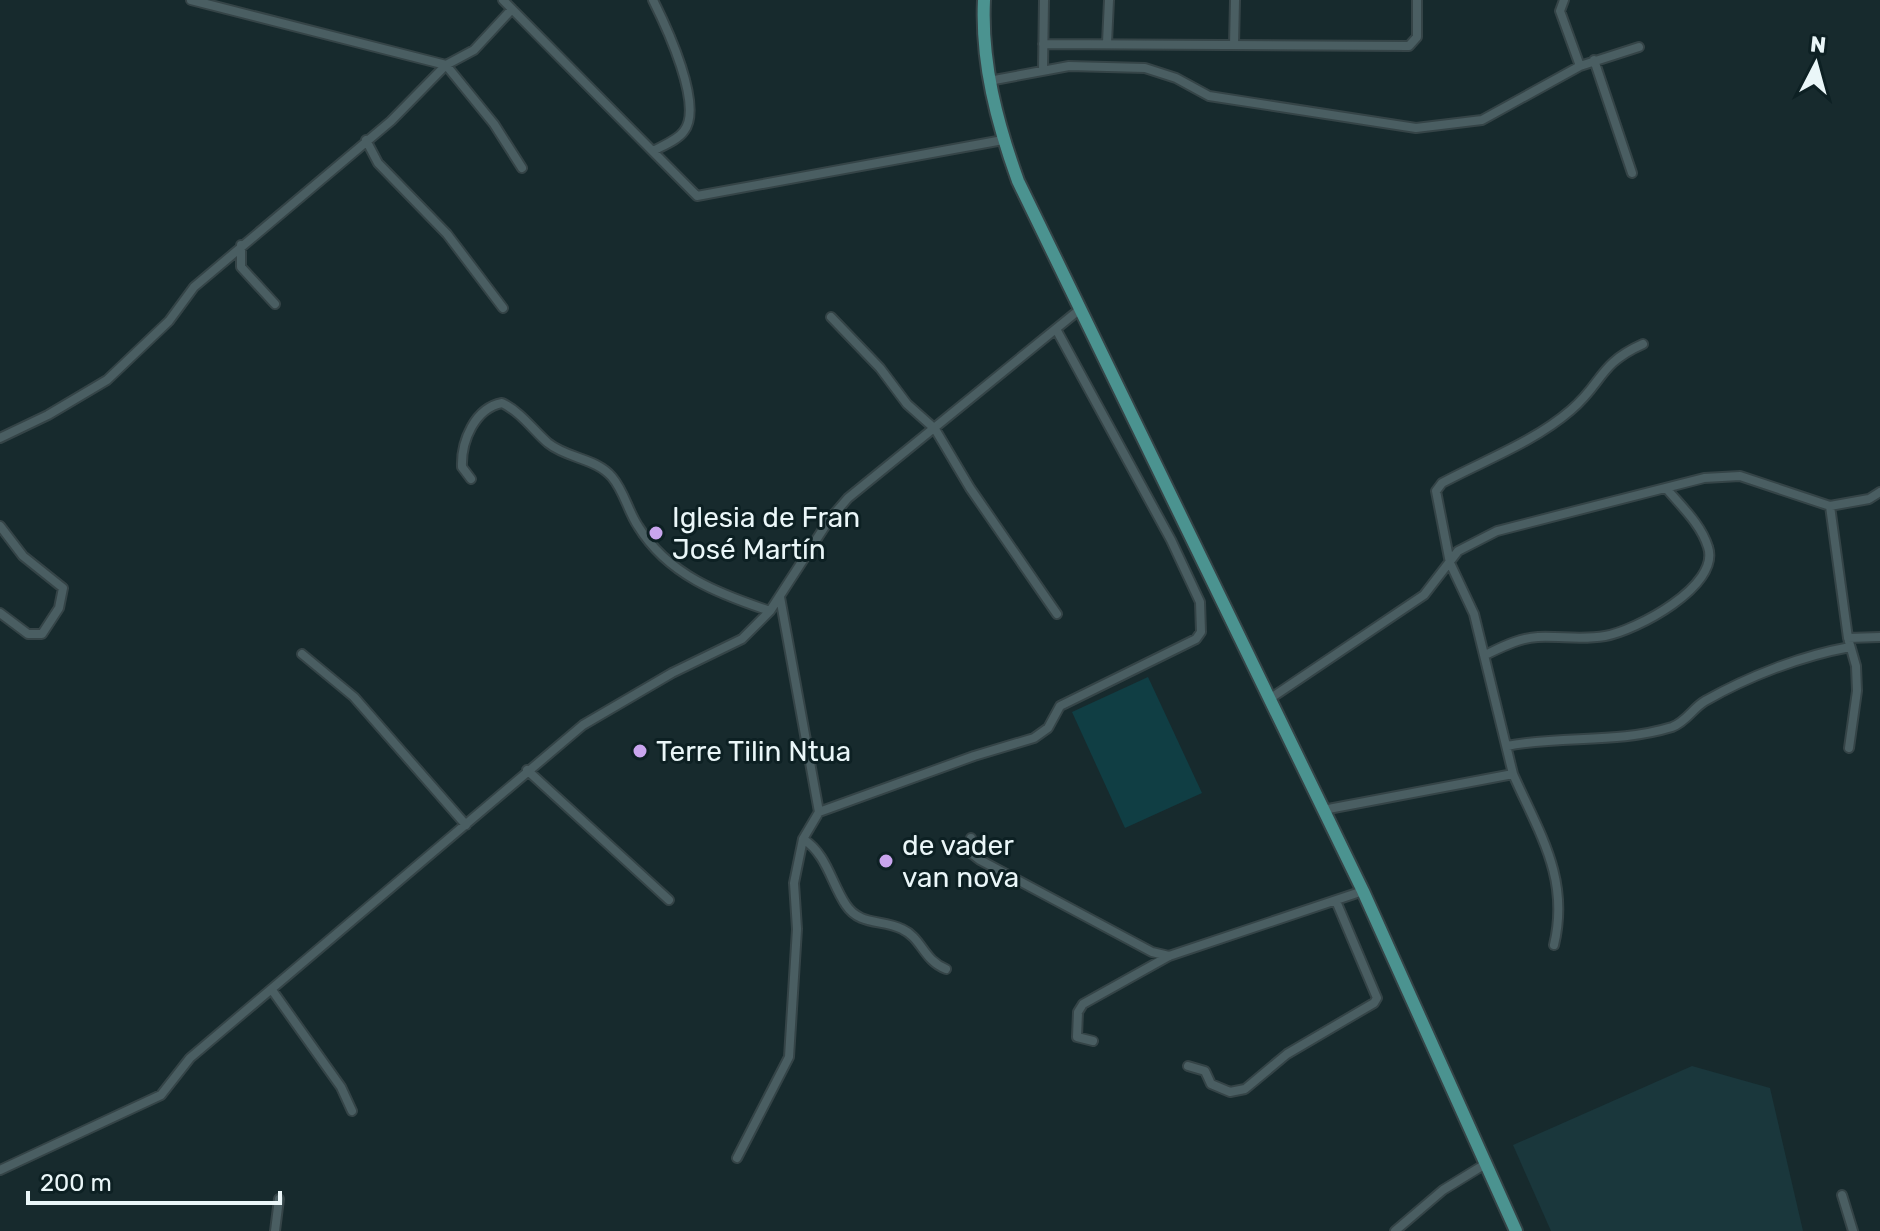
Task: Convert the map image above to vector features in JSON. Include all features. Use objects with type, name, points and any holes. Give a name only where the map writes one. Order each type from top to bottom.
[{"type":"main road","points":[[984,0],[983,26],[989,81],[1003,140],[1018,181],[1363,891],[1516,1231]]},
{"type":"street","points":[[191,0],[446,65],[494,124],[522,168]]},
{"type":"street","points":[[503,0],[697,196],[1003,140]]},
{"type":"street","points":[[653,0],[687,88],[689,122],[684,133],[653,151]]},
{"type":"street","points":[[1043,70],[1044,0]]},
{"type":"street","points":[[1107,43],[1109,0]]},
{"type":"street","points":[[1234,45],[1235,0]]},
{"type":"street","points":[[1043,44],[1409,46],[1417,37],[1417,0]]},
{"type":"street","points":[[1564,0],[1560,11],[1580,66]]},
{"type":"street","points":[[0,438],[48,415],[107,380],[169,321],[194,287],[391,121],[446,65],[474,50],[512,9]]},
{"type":"street","points":[[989,81],[1043,70],[1110,65],[1145,68],[1176,78],[1209,96],[1377,125],[1416,128],[1482,120],[1580,66],[1639,47]]},
{"type":"street","points":[[1594,60],[1604,80],[1632,173]]},
{"type":"street","points":[[366,140],[378,163],[447,234],[503,308]]},
{"type":"street","points":[[241,245],[241,267],[275,304]]},
{"type":"street","points":[[0,1170],[161,1095],[190,1058],[583,725],[672,673],[742,639],[770,611],[829,520],[848,498],[1079,310]]},
{"type":"street","points":[[831,317],[868,355],[907,404],[935,429],[970,488],[1057,614]]},
{"type":"street","points":[[737,1158],[789,1057],[797,929],[794,883],[803,839],[819,812],[1034,738],[1048,728],[1060,706],[1196,639],[1201,632],[1200,602],[1177,552],[1056,329]]},
{"type":"street","points":[[1554,945],[1561,916],[1560,894],[1533,815],[1513,774],[1474,614],[1450,563],[1436,491],[1442,483],[1532,437],[1571,410],[1611,360],[1643,344]]},
{"type":"street","points":[[471,479],[462,467],[466,440],[482,412],[502,403],[559,450],[595,463],[606,471],[614,479],[639,528],[663,556],[696,583],[770,611]]},
{"type":"street","points":[[1271,698],[1424,595],[1469,543],[1497,531],[1704,478],[1740,476],[1830,506],[1869,499],[1880,492]]},
{"type":"street","points":[[1485,655],[1536,637],[1577,640],[1610,635],[1690,594],[1707,569],[1710,550],[1696,523],[1666,488]]},
{"type":"street","points":[[1830,506],[1857,691],[1849,748]]},
{"type":"street","points":[[0,526],[23,556],[63,588],[63,595],[42,634],[28,634],[0,613]]},
{"type":"street","points":[[780,597],[819,812]]},
{"type":"street","points":[[1507,746],[1545,739],[1620,739],[1676,726],[1702,703],[1736,685],[1849,643],[1880,637]]},
{"type":"street","points":[[302,654],[354,697],[466,825]]},
{"type":"street","points":[[527,770],[669,900]]},
{"type":"street","points":[[1323,810],[1513,774]]},
{"type":"street","points":[[971,838],[971,853],[980,860],[1152,952],[1169,956]]},
{"type":"street","points":[[803,839],[816,847],[846,905],[855,915],[866,921],[903,929],[928,959],[946,969]]},
{"type":"street","points":[[1093,1041],[1077,1037],[1078,1012],[1083,1004],[1169,956],[1363,891]]},
{"type":"street","points":[[1188,1066],[1205,1071],[1211,1084],[1230,1092],[1245,1089],[1287,1054],[1374,1003],[1377,998],[1336,901]]},
{"type":"street","points":[[272,990],[341,1087],[352,1111]]},
{"type":"street","points":[[1395,1231],[1443,1190],[1487,1163]]},
{"type":"street","points":[[1842,1195],[1853,1231]]},
{"type":"street","points":[[275,1231],[279,1199]]},
{"type":"shaded area","points":[[1148,677],[1202,793],[1125,828],[1072,712]]},
{"type":"shaded area","points":[[1692,1066],[1770,1088],[1803,1231],[1551,1231],[1513,1145]]},
{"type":"place","name":"Iglesia de Fran José Martín","points":[[656,533]]},
{"type":"place","name":"Terre Tilin Ntua","points":[[640,751]]},
{"type":"place","name":"de vader van nova","points":[[886,861]]}]
